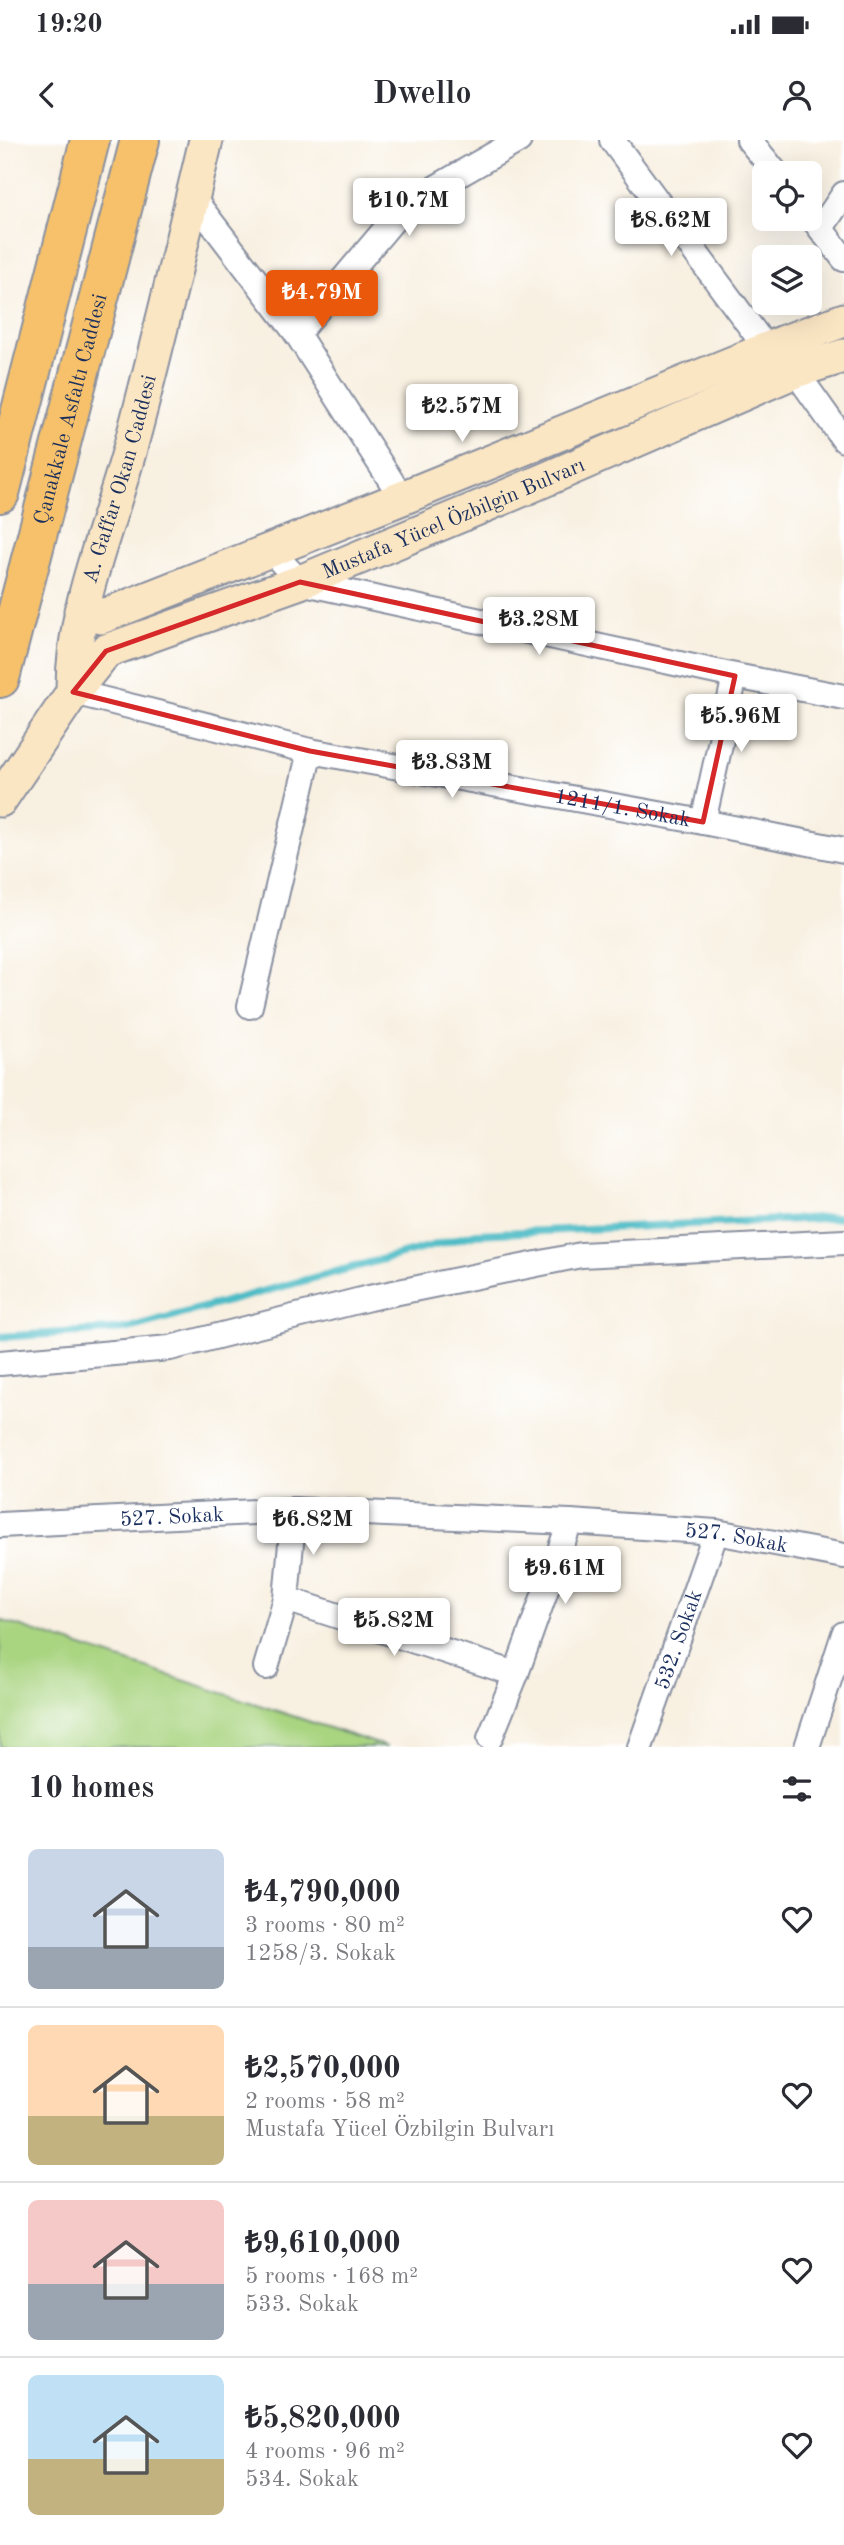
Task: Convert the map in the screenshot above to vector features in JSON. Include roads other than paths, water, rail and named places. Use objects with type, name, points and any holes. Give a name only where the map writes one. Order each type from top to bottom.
[{"type":"highway","points":[[0,493],[90,140]]},
{"type":"highway","name":"Çanakkale Asfaltı Caddesi","points":[[0,678],[140,140]]},
{"type":"street","name":"A. Gaffar Okan Caddesi","points":[[73,692],[73,657],[91,614],[206,140]]},
{"type":"street","points":[[297,334],[406,205],[519,140]]},
{"type":"street","points":[[612,140],[783,354],[844,440]]},
{"type":"street","points":[[749,140],[766,161]]},
{"type":"street","points":[[822,215],[844,194]]},
{"type":"street","points":[[192,197],[297,334],[402,498]]},
{"type":"street","points":[[822,229],[844,259]]},
{"type":"street","name":"Mustafa Yücel Özbilgin Bulvarı","points":[[106,651],[300,582],[783,354],[844,320]]},
{"type":"street","name":"Mustafa Yücel Özbilgin Bulvarı","points":[[91,614],[271,551],[402,498],[783,354],[844,356]]},
{"type":"street","points":[[271,551],[300,582],[735,676],[844,696]]},
{"type":"street","points":[[0,800],[73,692],[106,651],[91,614]]},
{"type":"street","points":[[703,822],[735,676]]},
{"type":"street","name":"1211/1. Sokak","points":[[73,692],[310,751],[844,850]]},
{"type":"street","points":[[250,1006],[310,751]]},
{"type":"street","points":[[0,1363],[170,1348],[369,1298],[581,1255],[844,1242]]},
{"type":"street","points":[[266,1667],[286,1599],[294,1510]]},
{"type":"street","name":"527. Sokak","points":[[0,1525],[294,1510],[570,1522],[716,1532],[844,1556]]},
{"type":"street","points":[[490,1738],[516,1674],[570,1522]]},
{"type":"street","name":"532. Sokak","points":[[640,1747],[716,1532]]},
{"type":"street","points":[[286,1599],[516,1674]]},
{"type":"street","points":[[807,1747],[844,1634]]},
{"type":"waterway","points":[[0,1337],[125,1329],[476,1234],[844,1217]]}]
